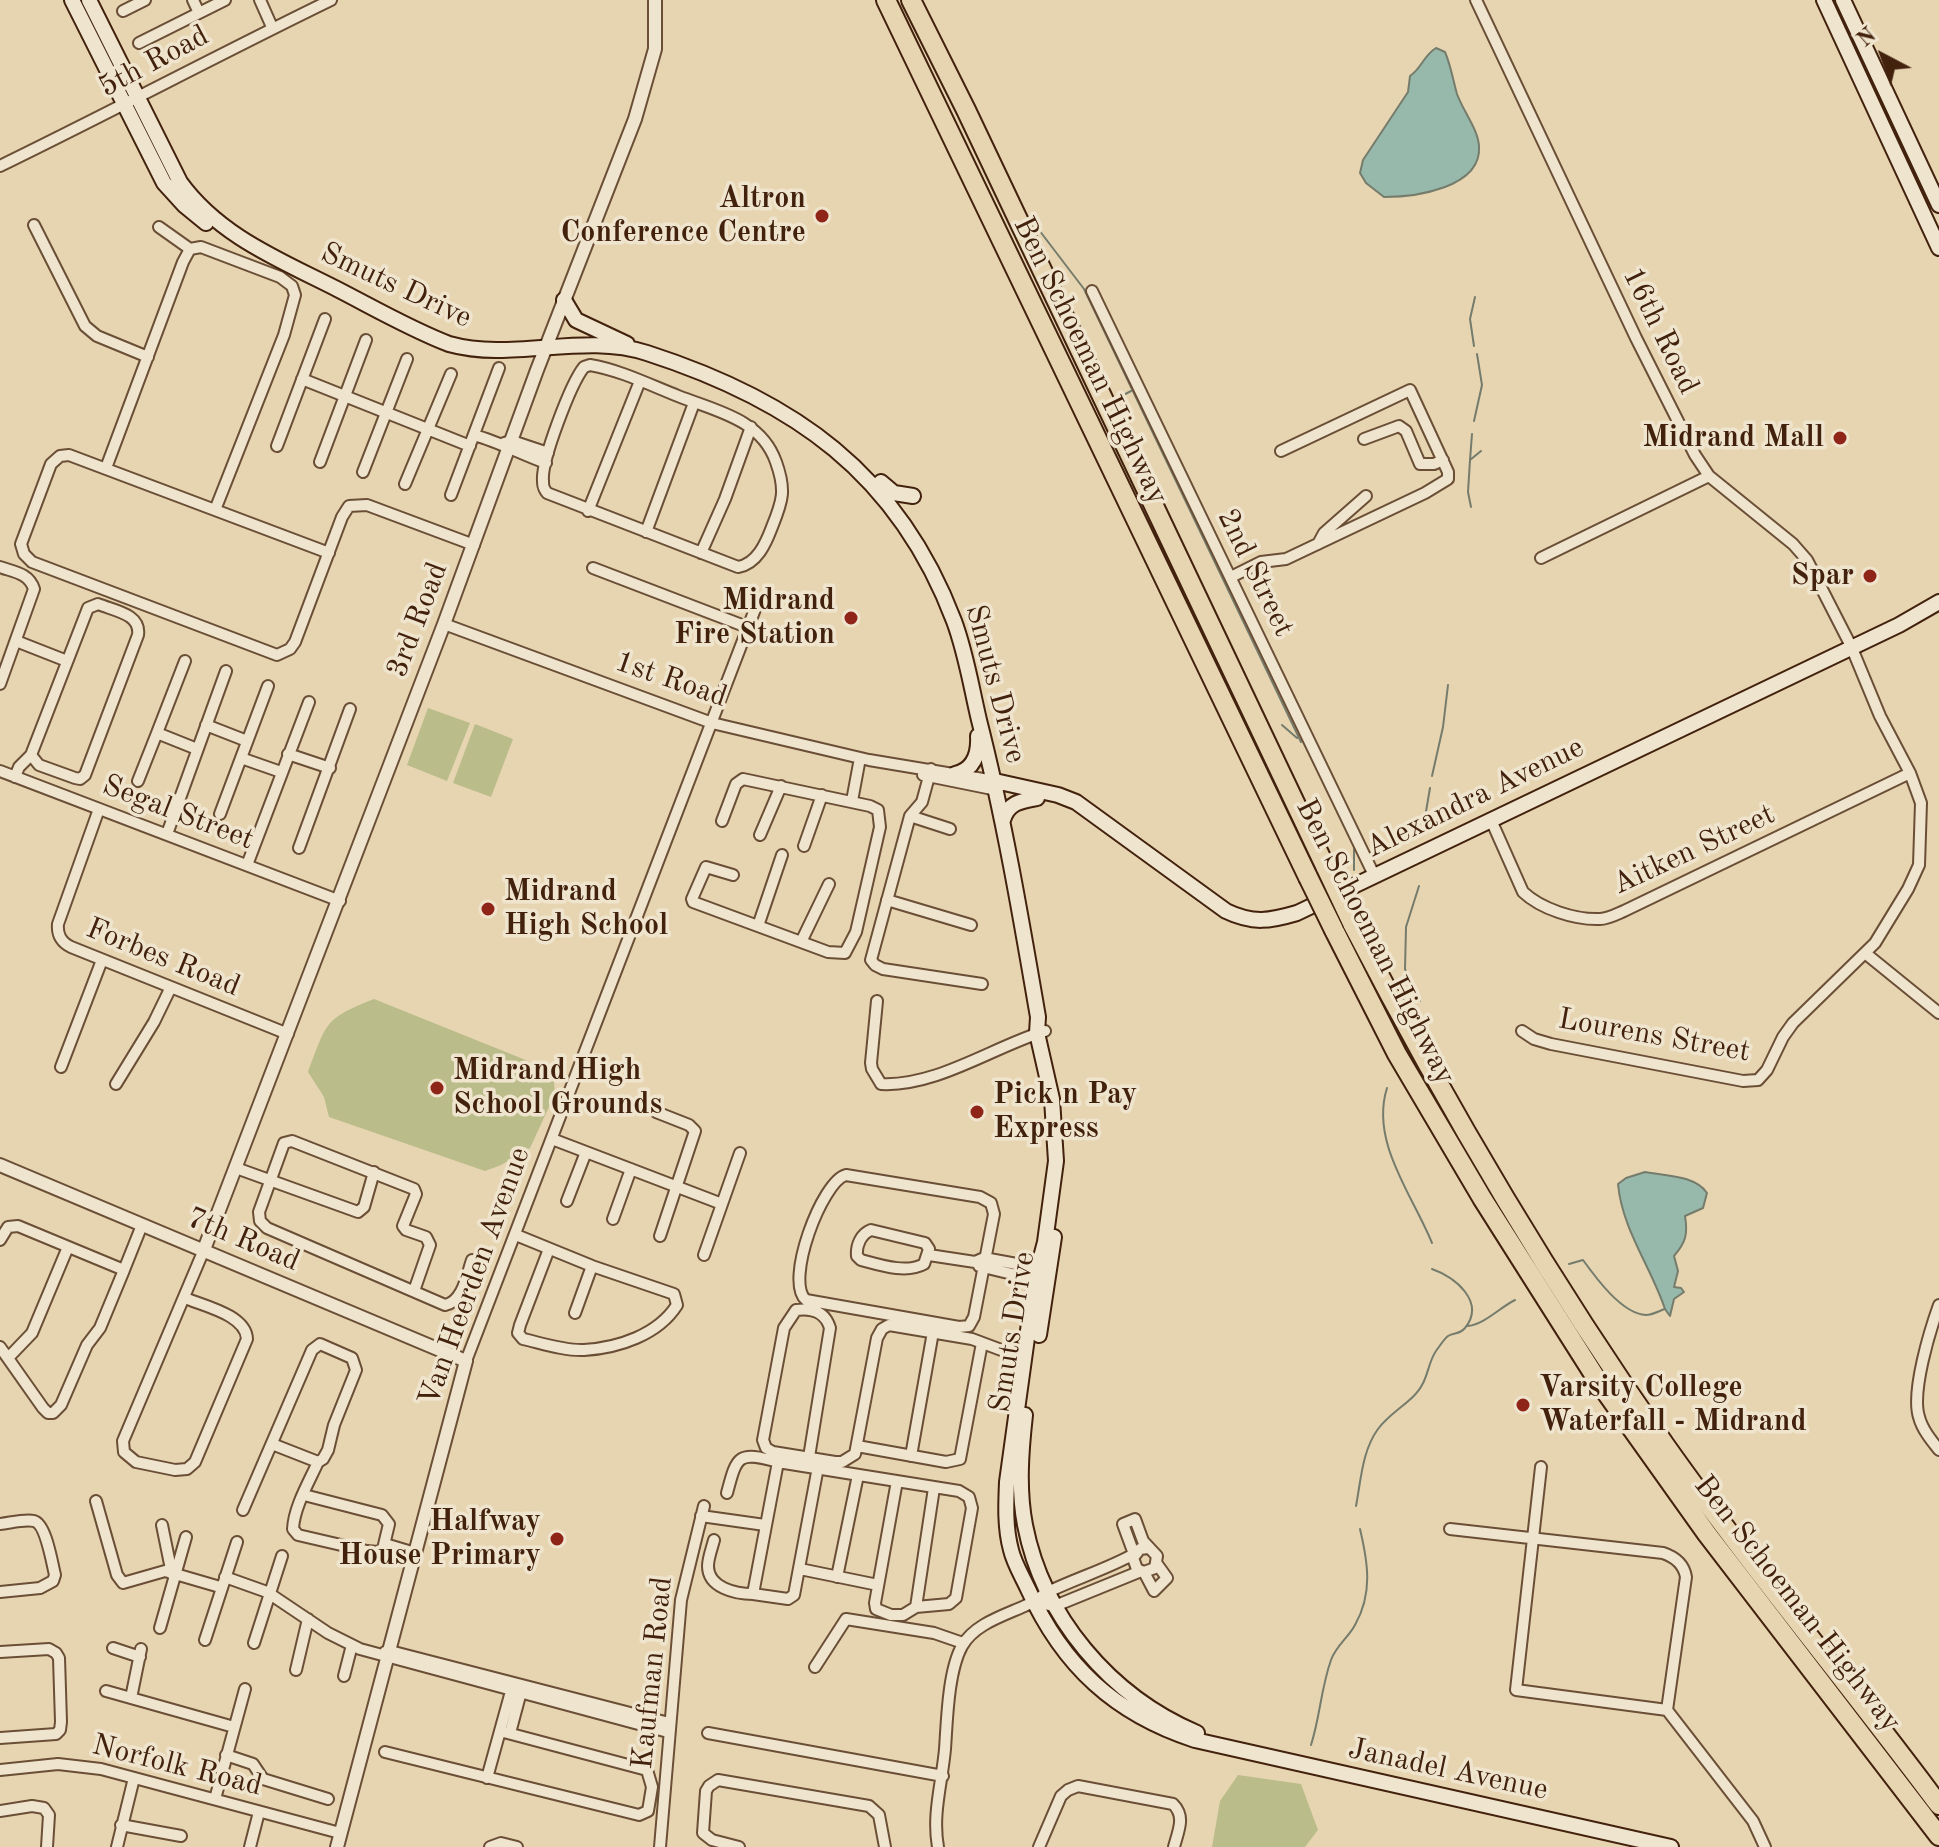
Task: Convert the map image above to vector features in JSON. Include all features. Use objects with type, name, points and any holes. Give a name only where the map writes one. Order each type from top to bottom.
[{"type":"highway","points":[[873,0],[902,59],[949,132]]},
{"type":"highway","name":"Ben Schoeman Highway","points":[[886,0],[1308,877],[1420,1093],[1482,1198],[1598,1381],[1651,1458],[1939,1836]]},
{"type":"highway","name":"Ben Schoeman Highway","points":[[911,0],[1352,923],[1415,1045],[1497,1189],[1613,1370],[1722,1522],[1939,1805]]},
{"type":"highway","points":[[921,0],[946,53],[966,110]]},
{"type":"main road","name":"Smuts Drive","points":[[72,0],[154,166],[172,194],[199,219],[449,344],[482,350],[617,346],[646,352],[771,404],[845,457],[886,500],[929,563],[970,670],[1003,820],[1040,1027],[1064,1129],[1061,1194],[1031,1321],[1007,1482],[1007,1523],[1011,1550],[1036,1607]]},
{"type":"main road","name":"Smuts Drive","points":[[89,0],[189,194],[225,229],[257,248]]},
{"type":"main road","points":[[1824,0],[1939,248]]},
{"type":"main road","points":[[1843,0],[1939,205]]},
{"type":"main road","points":[[564,300],[570,314],[580,323],[646,352]]},
{"type":"main road","points":[[845,457],[894,493],[913,496]]},
{"type":"main road","name":"Alexandra Avenue","points":[[1899,625],[1939,602]]},
{"type":"main road","name":"Alexandra Avenue","points":[[996,786],[1058,795],[1076,802],[1226,911],[1257,922],[1269,922],[1297,913],[1851,646],[1939,612]]},
{"type":"main road","points":[[955,774],[964,772],[976,757],[978,715]]},
{"type":"main road","points":[[996,786],[1078,813],[1162,867]]},
{"type":"main road","points":[[1003,820],[1010,806],[1037,798]]},
{"type":"main road","name":"Smuts Drive","points":[[1042,1275],[1024,1417],[1021,1488],[1031,1553],[1051,1599]]},
{"type":"main road","name":"Janadel Avenue","points":[[1051,1599],[1088,1654],[1135,1698],[1191,1730],[1238,1750]]},
{"type":"main road","name":"Janadel Avenue","points":[[1036,1607],[1072,1662],[1110,1697],[1144,1720],[1171,1732],[1238,1750],[1671,1847]]},
{"type":"street","points":[[123,11],[145,0]]},
{"type":"street","points":[[193,0],[199,13]]},
{"type":"street","points":[[139,43],[225,0]]},
{"type":"street","points":[[260,0],[272,27]]},
{"type":"street","name":"5th Road","points":[[0,166],[331,0]]},
{"type":"street","name":"3rd Road","points":[[203,1252],[340,901],[474,545],[508,445],[597,221],[646,87],[655,49],[655,0]]},
{"type":"street","name":"16th Road","points":[[1476,0],[1636,338],[1695,455],[1709,476],[1793,544],[1807,560],[1910,773],[1922,813],[1917,872],[1882,933],[1865,953]]},
{"type":"street","points":[[34,225],[85,326],[97,336],[148,357]]},
{"type":"street","points":[[159,227],[190,249],[199,247],[210,250],[280,277],[292,286],[294,303],[247,435],[215,510]]},
{"type":"street","points":[[106,468],[190,249]]},
{"type":"street","name":"2nd Street","points":[[1092,291],[1374,875]]},
{"type":"street","points":[[277,446],[325,319]]},
{"type":"street","points":[[320,462],[366,340]]},
{"type":"street","points":[[363,472],[407,359]]},
{"type":"street","points":[[597,366],[640,381],[735,417],[751,427],[770,446],[784,487],[783,500],[763,548],[742,567],[547,493],[542,483],[547,458],[570,393],[584,367],[597,366]]},
{"type":"street","points":[[451,495],[499,368]]},
{"type":"street","points":[[405,484],[451,374]]},
{"type":"street","points":[[302,379],[470,446]]},
{"type":"street","points":[[588,511],[640,381]]},
{"type":"street","points":[[1231,577],[1261,562],[1286,559],[1318,544],[1446,482],[1448,472],[1410,390],[1281,451]]},
{"type":"street","points":[[646,532],[694,403]]},
{"type":"street","points":[[1364,439],[1399,426],[1406,431],[1420,464],[1443,460]]},
{"type":"street","points":[[701,553],[751,427]]},
{"type":"street","points":[[474,435],[547,458]]},
{"type":"street","points":[[329,553],[69,455],[60,456],[51,464],[21,544],[27,559],[32,562],[277,655],[287,652],[295,642],[329,553],[345,511],[351,505],[367,505],[474,545]]},
{"type":"street","points":[[1541,558],[1709,476]]},
{"type":"street","points":[[1318,544],[1324,533],[1366,496]]},
{"type":"street","points":[[0,567],[26,576],[34,589],[0,684]]},
{"type":"street","points":[[593,568],[747,627]]},
{"type":"street","points":[[15,777],[19,767],[31,755],[85,612],[98,604],[134,618],[138,622],[138,635],[85,775],[75,778],[39,765],[31,755]]},
{"type":"street","name":"Van Heerden Avenue","points":[[337,1847],[466,1361],[757,604]]},
{"type":"street","name":"1st Road","points":[[444,624],[712,723],[996,786]]},
{"type":"street","points":[[16,641],[67,661]]},
{"type":"street","points":[[138,781],[185,661]]},
{"type":"street","points":[[167,834],[226,671]]},
{"type":"street","points":[[220,814],[268,686]]},
{"type":"street","points":[[247,865],[309,702]]},
{"type":"street","points":[[299,848],[350,709]]},
{"type":"street","points":[[206,725],[247,741]]},
{"type":"street","points":[[157,733],[197,749]]},
{"type":"street","points":[[288,754],[330,768]]},
{"type":"street","points":[[241,758],[281,772]]},
{"type":"street","points":[[852,801],[860,758]]},
{"type":"street","name":"Segal Street","points":[[0,771],[340,901]]},
{"type":"street","points":[[930,772],[922,802],[910,816],[872,957],[875,965],[982,984]]},
{"type":"street","name":"1st Road","points":[[930,772],[955,774],[996,786]]},
{"type":"street","name":"Aitken Street","points":[[1491,820],[1523,892],[1531,900],[1581,917],[1601,919],[1624,911],[1910,773]]},
{"type":"street","points":[[722,821],[740,780],[852,801],[878,810],[881,822],[852,944],[842,954],[828,952],[692,900],[706,867],[733,875]]},
{"type":"street","points":[[760,835],[781,786]]},
{"type":"street","points":[[804,846],[822,795]]},
{"type":"street","name":"Forbes Road","points":[[99,809],[58,930],[66,945],[288,1034]]},
{"type":"street","points":[[910,816],[950,829]]},
{"type":"street","points":[[758,926],[782,855]]},
{"type":"street","points":[[801,942],[829,884]]},
{"type":"street","points":[[887,900],[971,925]]},
{"type":"street","points":[[1865,953],[1939,1013]]},
{"type":"street","name":"Lourens Street","points":[[1522,1031],[1551,1044],[1754,1081],[1767,1070],[1793,1023],[1865,953]]},
{"type":"street","points":[[61,1067],[102,960]]},
{"type":"street","points":[[116,1084],[154,1022],[171,987]]},
{"type":"street","points":[[877,1001],[871,1063],[881,1084],[905,1084],[926,1078],[1040,1027]]},
{"type":"street","points":[[656,1112],[689,1125],[695,1131],[660,1236]]},
{"type":"street","points":[[552,1139],[722,1204]]},
{"type":"street","points":[[414,1291],[430,1247],[427,1238],[403,1226],[416,1190],[292,1141],[282,1145],[259,1212],[260,1221],[267,1228],[445,1305],[452,1304],[458,1298],[472,1260]]},
{"type":"street","points":[[567,1201],[586,1152]]},
{"type":"street","points":[[704,1255],[740,1153]]},
{"type":"street","name":"7th Road","points":[[0,1165],[466,1361]]},
{"type":"street","points":[[236,1168],[360,1212],[374,1172]]},
{"type":"street","points":[[613,1219],[631,1169]]},
{"type":"street","points":[[842,1176],[988,1200],[994,1207],[994,1214],[980,1263],[974,1317],[972,1324],[965,1328],[806,1300],[799,1293],[802,1257],[809,1232],[832,1185],[842,1176]]},
{"type":"street","points":[[0,1240],[5,1229],[13,1225],[124,1270]]},
{"type":"street","points":[[0,1347],[45,1411],[56,1411],[87,1345],[100,1328],[142,1225]]},
{"type":"street","points":[[871,1230],[920,1240],[928,1247],[929,1255],[924,1264],[914,1269],[861,1260],[856,1253],[862,1237],[871,1230]]},
{"type":"street","points":[[516,1235],[592,1266],[674,1294],[677,1301],[675,1308],[642,1336],[589,1350],[523,1339],[518,1333],[520,1325],[549,1249]]},
{"type":"street","points":[[8,1358],[32,1333],[68,1247]]},
{"type":"street","points":[[185,1298],[236,1320],[246,1329],[247,1339],[195,1462],[187,1469],[175,1470],[131,1460],[124,1452],[123,1441],[203,1252]]},
{"type":"street","points":[[929,1255],[1042,1275]]},
{"type":"street","points":[[575,1313],[592,1266]]},
{"type":"street","points":[[1939,1305],[1924,1360],[1917,1406],[1923,1427],[1939,1450]]},
{"type":"street","points":[[809,1457],[830,1328],[820,1313],[798,1309],[789,1317],[784,1328],[763,1440],[770,1451],[809,1457],[842,1462],[855,1454],[878,1334],[884,1327],[892,1325],[933,1332],[972,1339],[990,1348],[1013,1350],[1024,1341],[1031,1321]]},
{"type":"street","points":[[911,1456],[933,1332]]},
{"type":"street","points":[[857,1446],[954,1462],[960,1459],[984,1344]]},
{"type":"street","points":[[243,1510],[312,1350],[316,1345],[323,1345],[352,1358],[356,1370],[334,1425],[327,1453],[318,1462],[304,1495],[293,1521],[293,1529],[298,1535],[381,1551],[389,1524],[382,1515],[304,1495]]},
{"type":"street","points":[[1013,1350],[1018,1408]]},
{"type":"street","points":[[272,1444],[318,1462]]},
{"type":"street","points":[[727,1493],[734,1465],[742,1457],[754,1455],[778,1462],[818,1467],[858,1475],[897,1481],[966,1494],[972,1504],[956,1598],[942,1606],[916,1607],[903,1615],[879,1611],[875,1603],[897,1481]]},
{"type":"street","points":[[753,1594],[778,1462]]},
{"type":"street","points":[[714,1540],[708,1566],[714,1581],[727,1590],[789,1599],[794,1595],[800,1569],[818,1467]]},
{"type":"street","points":[[1541,1467],[1516,1690],[1667,1710],[1753,1821],[1765,1847]]},
{"type":"street","points":[[837,1577],[858,1475]]},
{"type":"street","points":[[916,1607],[934,1488]]},
{"type":"street","points":[[96,1501],[121,1581],[126,1583],[162,1572],[271,1594],[352,1645],[669,1727]]},
{"type":"street","name":"Kaufman Road","points":[[660,1847],[681,1600],[703,1511],[765,1525]]},
{"type":"street","points":[[1135,1519],[1140,1535],[1157,1556],[1157,1564],[1167,1578],[1154,1591],[1135,1566],[1134,1554],[1123,1524],[1135,1519]]},
{"type":"street","points":[[0,1524],[32,1521],[39,1524],[55,1575],[53,1581],[40,1588],[0,1592]]},
{"type":"street","points":[[162,1525],[173,1574]]},
{"type":"street","points":[[1450,1529],[1663,1553],[1681,1565],[1686,1577],[1667,1710]]},
{"type":"street","points":[[160,1628],[186,1537]]},
{"type":"street","points":[[205,1640],[237,1542]]},
{"type":"street","points":[[385,1544],[415,1553]]},
{"type":"street","points":[[938,1847],[935,1814],[943,1776],[953,1679],[963,1643],[977,1630],[1036,1607],[1140,1549],[1148,1548]]},
{"type":"street","points":[[254,1643],[282,1556]]},
{"type":"street","points":[[1051,1599],[1152,1570],[1157,1564]]},
{"type":"street","points":[[800,1569],[878,1585]]},
{"type":"street","points":[[296,1670],[308,1619]]},
{"type":"street","points":[[815,1667],[846,1619],[934,1633],[963,1643]]},
{"type":"street","points":[[344,1676],[352,1645]]},
{"type":"street","points":[[113,1648],[140,1653],[131,1698]]},
{"type":"street","points":[[0,1652],[49,1649],[56,1653],[59,1658],[61,1722],[56,1734],[0,1738]]},
{"type":"street","points":[[487,1778],[505,1732],[517,1688]]},
{"type":"street","points":[[215,1799],[245,1689]]},
{"type":"street","points":[[106,1691],[234,1727]]},
{"type":"street","points":[[385,1752],[639,1815],[648,1811],[652,1787],[647,1770],[505,1732]]},
{"type":"street","points":[[708,1733],[943,1776]]},
{"type":"street","points":[[226,1755],[253,1764],[263,1779],[328,1799]]},
{"type":"street","name":"Norfolk Road","points":[[0,1770],[69,1764],[101,1769],[340,1833]]},
{"type":"street","points":[[117,1847],[134,1778]]},
{"type":"street","points":[[739,1847],[712,1840],[703,1833],[706,1791],[718,1780],[869,1806],[879,1815],[885,1847]]},
{"type":"street","points":[[1039,1847],[1061,1796],[1078,1786],[1173,1804],[1180,1813],[1181,1821],[1174,1847]]},
{"type":"street","points":[[0,1811],[32,1806],[44,1808],[49,1815],[47,1847]]},
{"type":"street","points":[[255,1846],[259,1812]]},
{"type":"street","points":[[121,1825],[181,1836]]},
{"type":"street","points":[[490,1847],[501,1843],[517,1847]]},
{"type":"green space","points":[[428,708],[470,723],[447,781],[407,765]]},
{"type":"green space","points":[[475,724],[513,739],[491,797],[453,783]]},
{"type":"green space","name":"Midrand High School Grounds","points":[[374,999],[553,1071],[555,1094],[530,1148],[485,1171],[329,1117],[324,1097],[308,1072],[314,1056],[324,1033],[336,1018]]},
{"type":"green space","points":[[1238,1775],[1301,1784],[1318,1830],[1305,1847],[1212,1847],[1220,1801]]},
{"type":"shaded area","points":[[1436,48],[1445,52],[1457,94],[1476,133],[1479,146],[1477,160],[1470,172],[1444,187],[1412,195],[1384,197],[1366,183],[1360,173],[1363,160],[1408,92],[1410,76]]},
{"type":"shaded area","points":[[1645,1172],[1687,1180],[1707,1193],[1703,1208],[1685,1216],[1685,1238],[1674,1256],[1678,1271],[1674,1287],[1684,1292],[1674,1299],[1670,1316],[1625,1217],[1618,1184]]},
{"type":"waterway","points":[[1039,230],[1084,289],[1301,742]]},
{"type":"waterway","points":[[1474,346],[1470,319],[1475,297]]},
{"type":"waterway","points":[[1474,421],[1482,385],[1477,354]]},
{"type":"waterway","points":[[1118,398],[1131,391]]},
{"type":"waterway","points":[[1470,460],[1472,434]]},
{"type":"waterway","points":[[1471,507],[1468,492],[1470,460],[1481,451]]},
{"type":"waterway","points":[[1432,776],[1448,685]]},
{"type":"waterway","points":[[1282,725],[1297,738]]},
{"type":"waterway","points":[[1422,835],[1430,788]]},
{"type":"waterway","points":[[1354,849],[1354,870]]},
{"type":"waterway","points":[[1419,886],[1406,927],[1405,969],[1420,1001]]},
{"type":"waterway","points":[[1387,1088],[1383,1108],[1388,1148],[1432,1243]]},
{"type":"waterway","points":[[1569,1264],[1583,1260],[1610,1294],[1628,1309],[1648,1315],[1665,1309]]},
{"type":"waterway","points":[[1356,1506],[1363,1466],[1373,1438],[1383,1423],[1418,1391],[1443,1341],[1463,1330],[1471,1318],[1470,1300],[1465,1292],[1450,1278],[1432,1269]]},
{"type":"waterway","points":[[1468,1326],[1486,1319],[1515,1300]]},
{"type":"waterway","points":[[1311,1745],[1331,1660],[1355,1625],[1367,1590],[1367,1566],[1360,1529]]},
{"type":"place","name":"Altron Conference Centre","points":[[822,216]]},
{"type":"place","name":"Midrand Mall","points":[[1840,438]]},
{"type":"place","name":"Spar","points":[[1870,576]]},
{"type":"place","name":"Midrand Fire Station","points":[[851,618]]},
{"type":"place","name":"Midrand High School","points":[[488,909]]},
{"type":"place","name":"Midrand High School Grounds","points":[[437,1088]]},
{"type":"place","name":"Pick n Pay Express","points":[[977,1112]]},
{"type":"place","name":"Varsity College Waterfall - Midrand","points":[[1523,1405]]},
{"type":"place","name":"Halfway House Primary","points":[[557,1539]]}]
